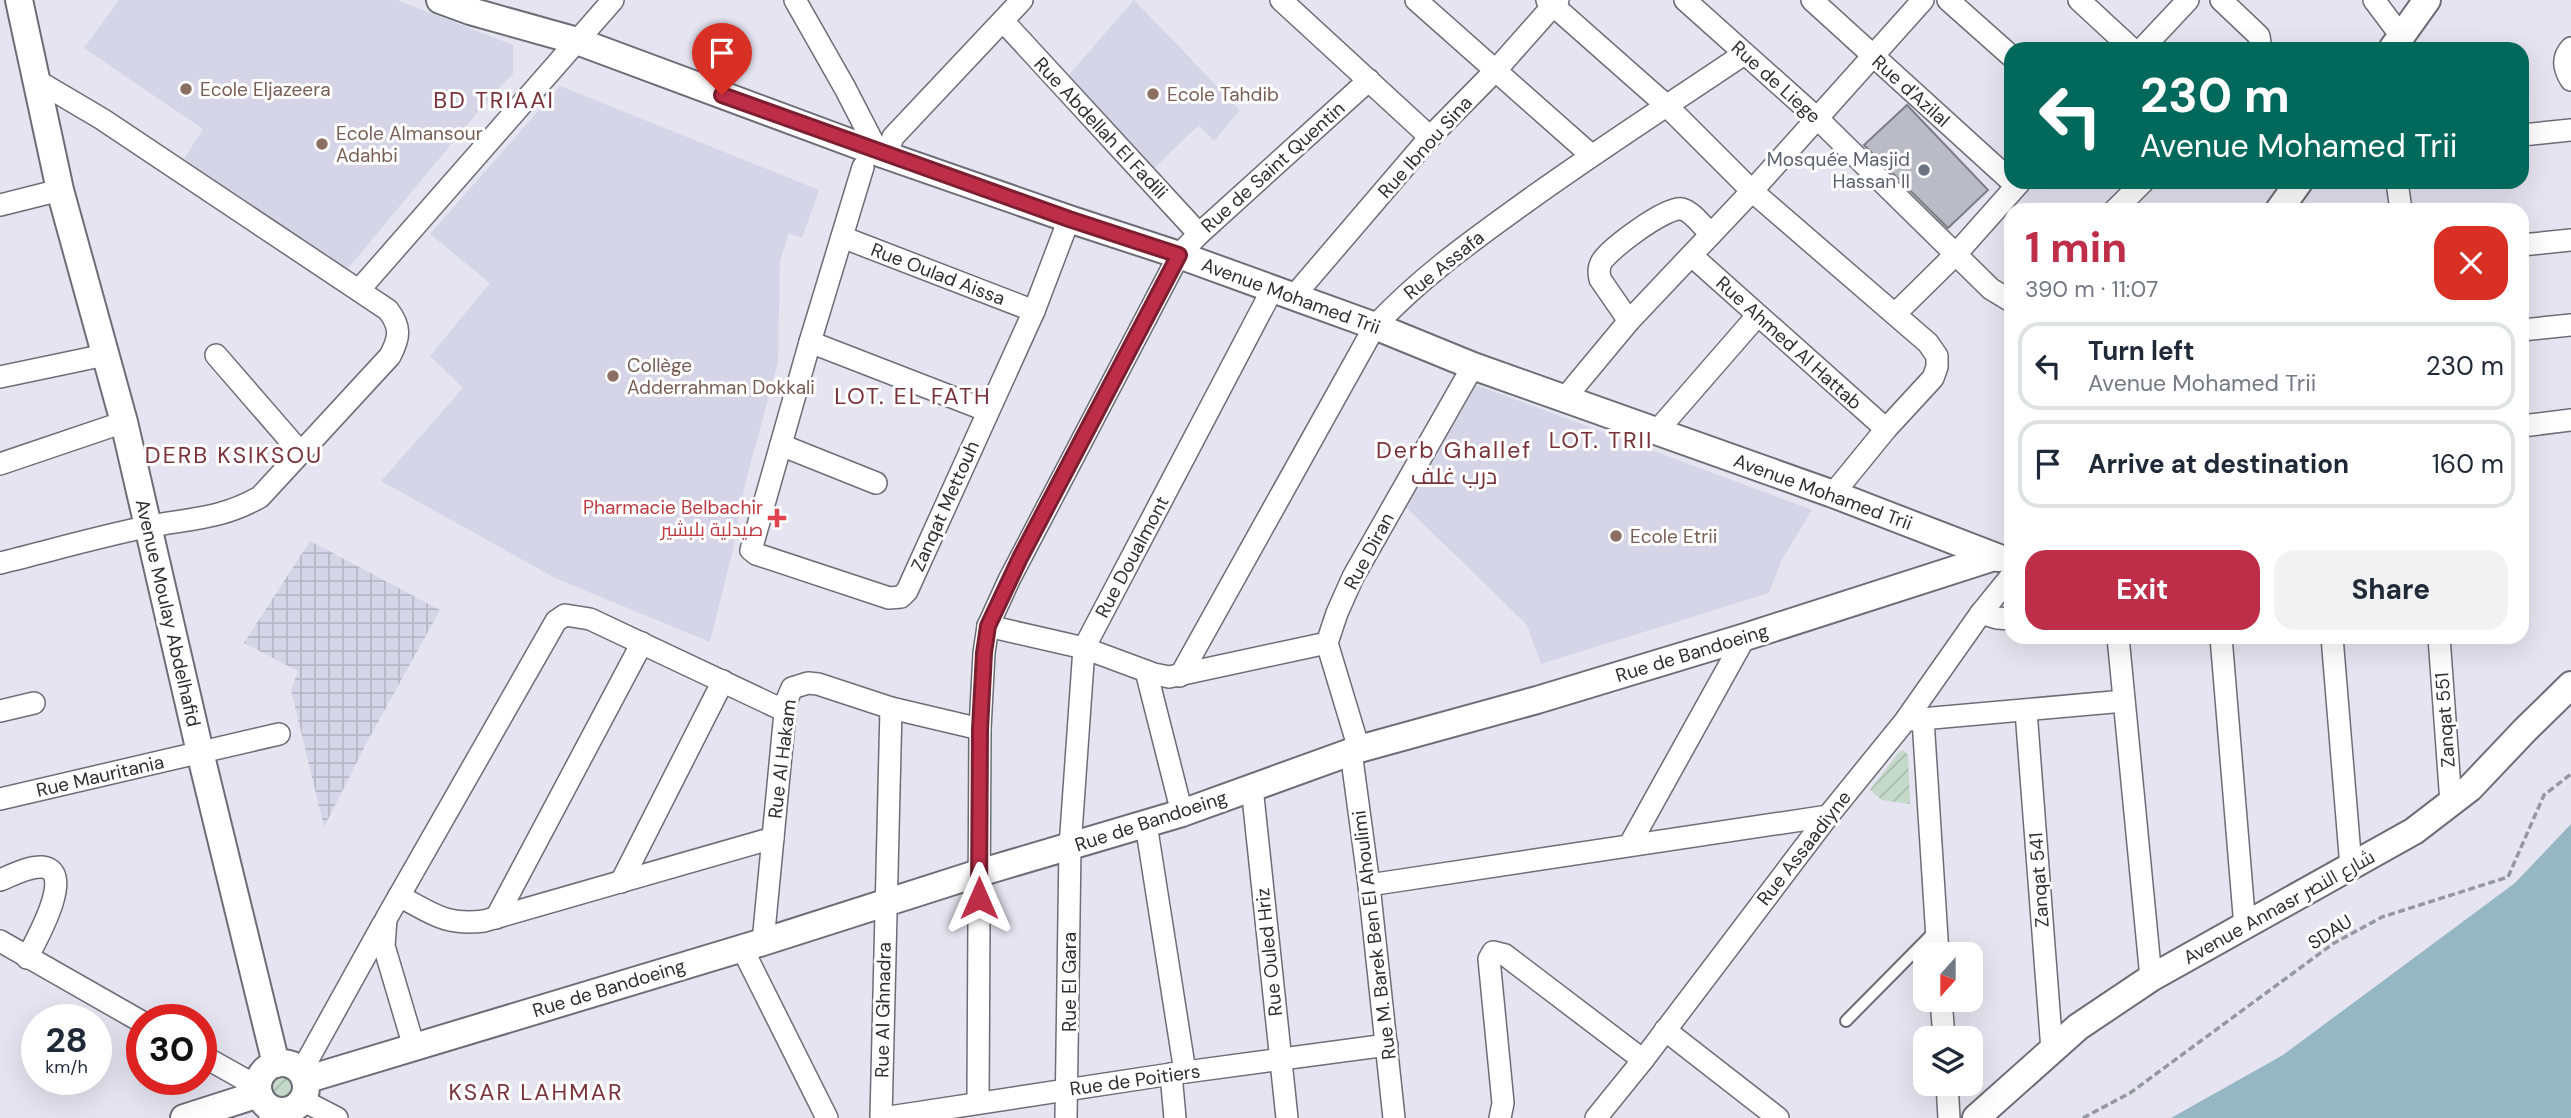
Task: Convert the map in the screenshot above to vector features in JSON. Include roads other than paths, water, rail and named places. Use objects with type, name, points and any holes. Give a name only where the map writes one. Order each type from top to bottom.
[{"type":"street","name":"Avenue Moulay Abdelhafid","points":[[19,0],[60,190],[124,422],[276,1064],[294,1066],[283,1099]]},
{"type":"street","name":"Avenue Mohamed Trii","points":[[440,0],[572,40],[876,158],[1179,255],[1375,326],[1472,366],[1833,494],[2004,565]]},
{"type":"street","name":"Avenue Mohamed Trii","points":[[492,0],[572,40]]},
{"type":"street","points":[[359,290],[572,40],[613,0]]},
{"type":"street","points":[[795,0],[876,158]]},
{"type":"street","points":[[1281,0],[1430,137]]},
{"type":"street","points":[[1416,0],[1591,155]]},
{"type":"street","name":"Rue de Liege","points":[[1685,0],[1818,119],[1991,289],[2004,297]]},
{"type":"street","name":"Rue d'Azilal","points":[[1812,0],[2004,173]]},
{"type":"street","points":[[1565,398],[1629,321],[1818,119],[1923,0]]},
{"type":"street","points":[[1948,0],[2004,50]]},
{"type":"street","points":[[2079,0],[2124,42]]},
{"type":"street","points":[[2149,42],[2188,0]]},
{"type":"street","points":[[2221,0],[2259,36],[2260,42]]},
{"type":"street","points":[[2374,0],[2396,42],[2427,0]]},
{"type":"street","points":[[1553,2],[1667,106],[1752,191],[1896,313],[1928,343],[1937,356],[1933,378],[1886,429],[1833,494]]},
{"type":"street","name":"Rue Ibnou Sina","points":[[1283,293],[1496,70],[1553,2]]},
{"type":"street","points":[[876,482],[781,445],[842,237],[876,158],[1009,9]]},
{"type":"street","name":"Rue Abdellah El Fadili","points":[[1009,9],[1199,234]]},
{"type":"street","points":[[2571,48],[2566,54],[2564,69],[2571,80]]},
{"type":"street","name":"Rue Assafa","points":[[1180,676],[1375,326],[1407,292],[1433,270],[1591,155],[1744,54]]},
{"type":"street","points":[[0,563],[147,527],[211,518],[240,508],[260,497],[390,356],[398,341],[398,323],[388,310],[102,119],[36,80]]},
{"type":"street","name":"Rue de Saint Quentin","points":[[978,1102],[980,729],[988,626],[1179,255],[1369,80]]},
{"type":"street","points":[[2529,134],[2571,130]]},
{"type":"street","points":[[1896,313],[1957,253],[2010,189]]},
{"type":"street","points":[[2124,203],[2137,189]]},
{"type":"street","points":[[0,205],[60,190]]},
{"type":"street","points":[[1629,321],[1600,279],[1598,272],[1601,262],[1608,254],[1650,222],[1673,209],[1688,212],[1711,234]]},
{"type":"street","name":"Zanqat Mettouh","points":[[781,445],[752,547],[753,552],[890,598],[901,597],[1034,311],[1069,219]]},
{"type":"street","name":"Rue Oulad Aissa","points":[[842,237],[1034,311]]},
{"type":"street","points":[[2529,244],[2571,240]]},
{"type":"street","name":"Rue Ahmed Al Hattab","points":[[1692,256],[1886,429]]},
{"type":"street","name":"Rue Doualmont","points":[[1070,847],[1084,648],[1283,293]]},
{"type":"street","points":[[1657,431],[1757,316]]},
{"type":"street","points":[[2529,329],[2571,325]]},
{"type":"street","points":[[810,342],[988,411]]},
{"type":"street","points":[[0,377],[105,355]]},
{"type":"street","points":[[216,355],[301,453]]},
{"type":"street","name":"Rue Diran","points":[[1327,643],[1353,577],[1472,366]]},
{"type":"street","points":[[2529,425],[2571,420]]},
{"type":"street","points":[[0,464],[124,422]]},
{"type":"street","name":"Rue de Bandoeing","points":[[184,1118],[283,1099],[414,1047],[1182,813],[1355,750],[2004,565]]},
{"type":"street","name":"Rue Assaadiyne","points":[[1596,1118],[1828,816],[1914,720],[1981,613],[2004,567]]},
{"type":"street","points":[[1981,613],[2004,618]]},
{"type":"street","points":[[283,1099],[556,621],[565,615],[582,617],[785,711]]},
{"type":"street","points":[[988,626],[1084,648],[1161,676],[1180,676],[1327,643],[1355,750]]},
{"type":"street","points":[[1630,844],[1745,637]]},
{"type":"street","points":[[496,918],[642,643]]},
{"type":"street","points":[[2119,644],[2151,978]]},
{"type":"street","points":[[2222,644],[2245,927]]},
{"type":"street","points":[[2334,644],[2351,867]]},
{"type":"street","name":"Zanqat 551","points":[[2440,644],[2451,803]]},
{"type":"street","points":[[1146,671],[1182,813]]},
{"type":"street","points":[[621,882],[723,681]]},
{"type":"street","name":"Rue Al Hakam","points":[[752,945],[773,838],[786,702],[792,688],[808,682],[891,708],[980,729]]},
{"type":"street","name":"Avenue Annasr شارع النصر","points":[[1976,1118],[2052,1050],[2110,1003],[2414,831],[2477,781],[2571,685]]},
{"type":"street","points":[[1938,942],[1914,720],[2124,701]]},
{"type":"street","points":[[0,711],[34,703]]},
{"type":"street","name":"Rue Al Ghnadra","points":[[882,1118],[891,708]]},
{"type":"street","name":"Zanqat 541","points":[[2026,711],[2052,1050]]},
{"type":"street","name":"Rue Mauritania","points":[[0,799],[279,734]]},
{"type":"street","name":"Rue M. Barek Ben El Ahoulimi","points":[[1355,750],[1394,1118]]},
{"type":"street","name":"Rue Ouled Hriz","points":[[1252,787],[1287,1118]]},
{"type":"street","points":[[1369,885],[1828,816]]},
{"type":"street","points":[[1146,824],[1178,1073],[1175,1118]]},
{"type":"street","points":[[399,896],[447,921],[462,924],[496,918],[773,838]]},
{"type":"street","name":"Rue El Gara","points":[[1066,1118],[1070,847]]},
{"type":"street","points":[[0,880],[40,867],[49,869],[55,876],[55,896],[27,958]]},
{"type":"street","points":[[386,919],[384,946],[414,1047]]},
{"type":"street","points":[[0,941],[126,1013]]},
{"type":"street","points":[[752,945],[827,1118]]},
{"type":"street","points":[[1500,1118],[1503,1103],[1489,959],[1493,953],[1506,955],[1643,1060]]},
{"type":"street","points":[[1665,1030],[1778,1118]]},
{"type":"street","name":"Rue de Poitiers","points":[[882,1118],[1178,1073],[1387,1045]]},
{"type":"street","points":[[217,1064],[283,1099],[337,1118]]},
{"type":"street","points":[[1948,1096],[1949,1118]]},
{"type":"lane","points":[[1846,1021],[1937,930]]},
{"type":"place","name":"Ecole Eljazeera","points":[[186,89]]},
{"type":"place","name":"Ecole Tahdib","points":[[1153,94]]},
{"type":"place","name":"Ecole Almansour Adahbi","points":[[322,144]]},
{"type":"place","name":"Mosquée Masjid Hassan II","points":[[1924,170]]},
{"type":"place","name":"Collège Adderrahman Dokkali","points":[[613,376]]},
{"type":"place","name":"Pharmacie Belbachir صيدلية بلبشير","points":[[777,518]]},
{"type":"place","name":"Ecole Etrii","points":[[1616,536]]},
{"type":"district","name":"BD TRIAAI","points":[[494,100]]},
{"type":"district","name":"LOT. EL FATH","points":[[913,396]]},
{"type":"district","name":"LOT. TRII","points":[[1601,440]]},
{"type":"district","name":"DERB KSIKSOU","points":[[234,455]]},
{"type":"district","name":"Derb Ghallef درب غلف","points":[[1454,463]]},
{"type":"district","name":"KSAR LAHMAR","points":[[536,1092]]}]
